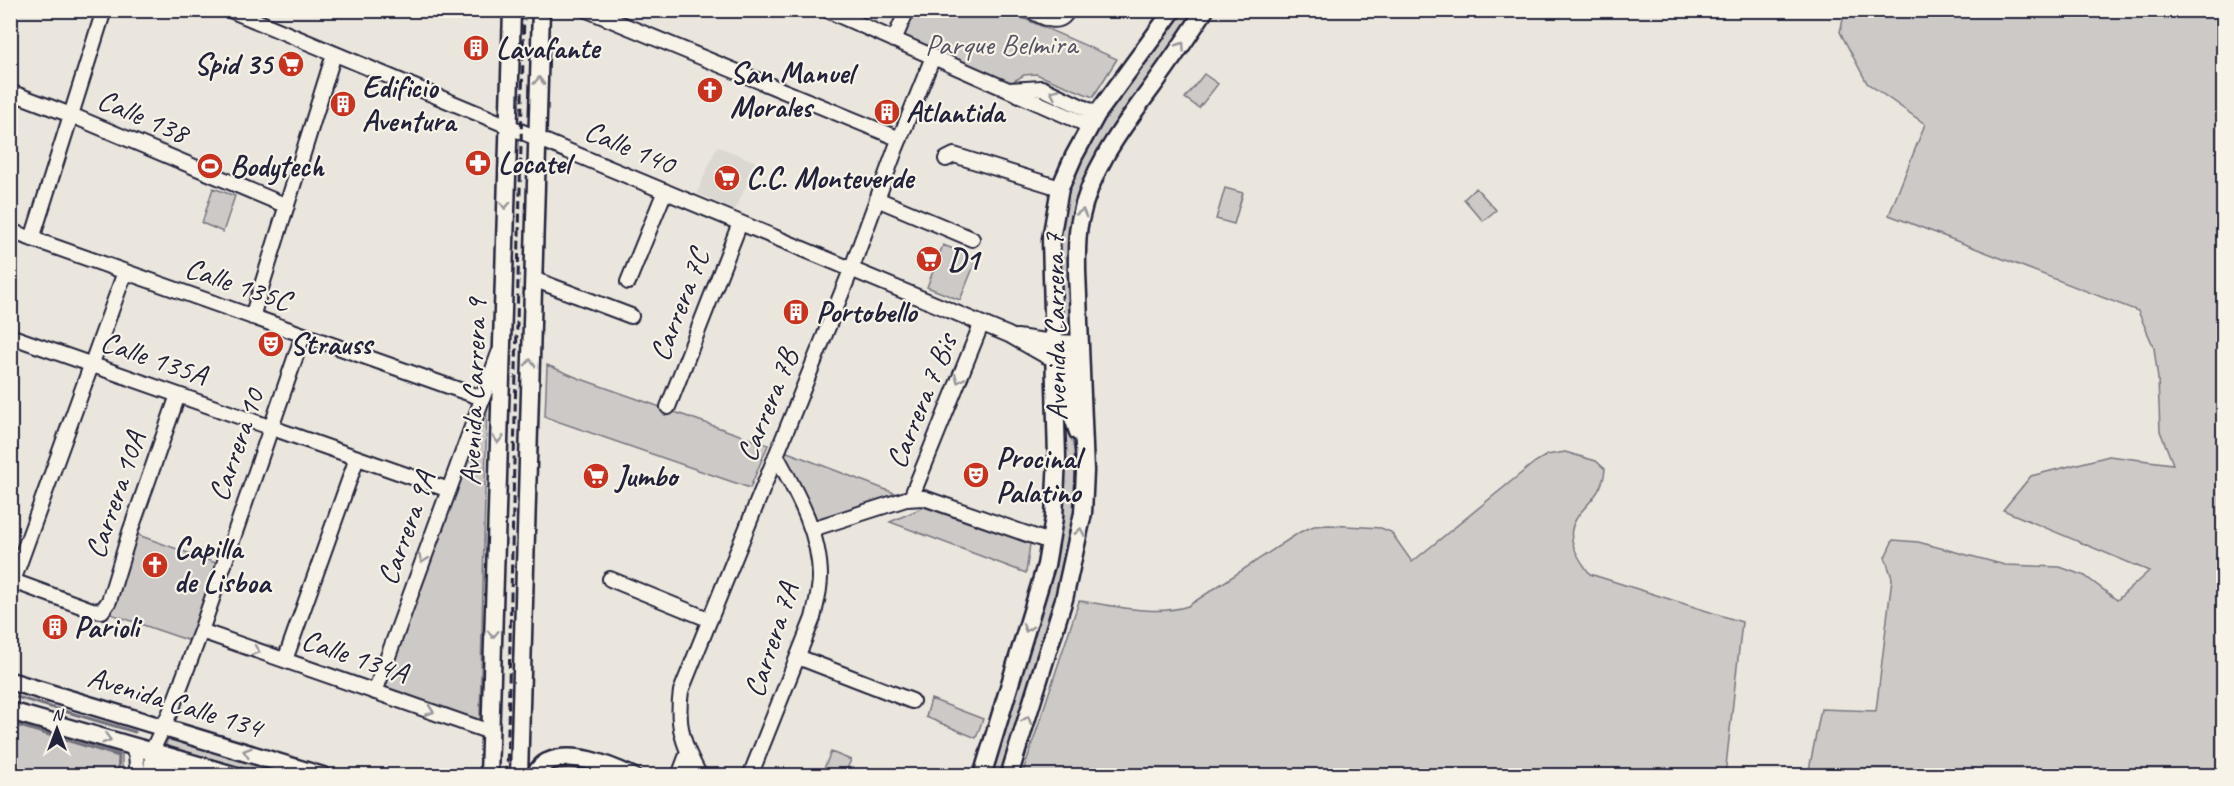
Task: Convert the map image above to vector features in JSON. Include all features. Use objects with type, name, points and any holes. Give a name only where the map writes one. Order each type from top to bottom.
[{"type":"main road","name":"Avenida Carrera 9","points":[[489,776],[512,10]]},
{"type":"main road","name":"Avenida Carrera 9","points":[[519,776],[541,10]]},
{"type":"main road","name":"Avenida Carrera 7","points":[[982,776],[1044,572],[1050,542],[1057,481],[1056,353],[1051,239],[1060,188],[1094,120],[1173,10]]},
{"type":"main road","name":"Avenida Carrera 7","points":[[1009,776],[1064,598],[1076,553],[1085,496],[1077,238],[1080,219],[1090,187],[1126,120],[1205,10]]},
{"type":"main road","points":[[1056,353],[1068,375],[1072,416],[1083,446]]},
{"type":"main road","name":"Avenida Calle 134","points":[[10,681],[323,776]]},
{"type":"main road","name":"Avenida Calle 134","points":[[10,711],[232,774]]},
{"type":"main road","points":[[146,722],[150,731],[152,751]]},
{"type":"main road","points":[[151,775],[161,763],[173,758],[194,776]]},
{"type":"main road","points":[[534,776],[548,762],[562,758],[580,759],[632,776]]},
{"type":"street","points":[[32,239],[104,10]]},
{"type":"street","name":"Calle 140","points":[[230,10],[981,325],[1056,353],[1080,350]]},
{"type":"street","points":[[586,10],[900,139]]},
{"type":"street","points":[[894,40],[907,10]]},
{"type":"street","points":[[1029,10],[1051,20],[1064,15]]},
{"type":"street","points":[[829,11],[1007,90],[1042,88],[1094,120]]},
{"type":"street","points":[[252,317],[334,54]]},
{"type":"street","name":"Carrera 7B","points":[[688,752],[680,733],[678,709],[681,691],[851,270],[933,57]]},
{"type":"street","name":"Calle 138","points":[[10,92],[71,115],[287,206]]},
{"type":"street","points":[[946,159],[954,155],[1060,188]]},
{"type":"street","points":[[628,282],[665,191]]},
{"type":"street","points":[[877,199],[972,239]]},
{"type":"street","name":"Carrera 7C","points":[[668,407],[740,223]]},
{"type":"street","name":"Calle 135C","points":[[10,231],[482,398]]},
{"type":"street","points":[[12,581],[125,272]]},
{"type":"street","points":[[533,279],[631,316]]},
{"type":"street","name":"Carrera 7 Bis","points":[[911,498],[981,325]]},
{"type":"street","name":"Carrera 10","points":[[151,775],[152,751],[201,631],[303,335]]},
{"type":"street","name":"Calle 135A","points":[[10,336],[449,490]]},
{"type":"street","name":"Carrera 9A","points":[[375,692],[501,349]]},
{"type":"street","name":"Carrera 10A","points":[[12,581],[92,610],[102,611],[109,601],[130,532],[178,395]]},
{"type":"street","name":"Carrera 7A","points":[[750,776],[813,618],[819,593],[819,567],[812,529],[776,455]]},
{"type":"street","points":[[285,660],[357,458]]},
{"type":"street","points":[[812,529],[911,498],[932,500],[1050,542]]},
{"type":"street","points":[[610,579],[708,620]]},
{"type":"street","name":"Calle 134A","points":[[201,631],[490,732]]},
{"type":"street","points":[[798,657],[912,701]]},
{"type":"street","points":[[131,746],[136,755],[138,776]]},
{"type":"street","points":[[679,776],[688,752]]},
{"type":"street","points":[[688,752],[700,776]]},
{"type":"shaded area","name":"C.C. Monteverde","points":[[717,146],[756,162],[735,211],[697,193]]},
{"type":"green space","name":"Parque Belmira","points":[[913,11],[1006,11],[1117,59],[1093,97],[1036,74],[1024,75],[1009,84],[899,37]]},
{"type":"green space","points":[[1180,11],[1198,11],[1105,140],[1089,171],[1073,317],[1068,330],[1060,336],[1057,244],[1060,216],[1067,189],[1078,162],[1109,108]]},
{"type":"green space","points":[[1845,11],[2223,11],[2223,775],[1808,775],[1821,709],[1876,711],[1892,578],[1885,557],[1893,540],[1918,542],[2005,565],[2060,567],[2085,576],[2117,600],[2149,571],[2003,510],[2031,476],[2109,456],[2173,464],[2160,431],[2154,348],[2138,311],[1889,215],[1925,124],[1867,83],[1840,32]]},
{"type":"green space","points":[[1204,74],[1218,84],[1199,108],[1185,98]]},
{"type":"green space","points":[[213,188],[235,196],[223,232],[202,223]]},
{"type":"green space","points":[[1225,188],[1243,193],[1234,224],[1216,219]]},
{"type":"green space","points":[[1476,188],[1496,210],[1483,221],[1464,199]]},
{"type":"green space","points":[[943,245],[977,258],[960,300],[927,287]]},
{"type":"green space","points":[[547,365],[768,445],[750,488],[545,417]]},
{"type":"green space","points":[[487,403],[480,720],[383,690]]},
{"type":"green space","points":[[1061,410],[1067,415],[1078,469],[1072,539],[1064,575],[1002,775],[989,776],[1058,537],[1064,500]]},
{"type":"green space","points":[[782,450],[897,494],[814,520]]},
{"type":"green space","points":[[1565,452],[1596,461],[1605,469],[1602,484],[1573,526],[1572,538],[1577,554],[1590,574],[1742,622],[1725,775],[1022,775],[1079,601],[1148,610],[1188,606],[1300,532],[1314,526],[1381,528],[1391,532],[1412,562],[1535,462],[1547,455]]},
{"type":"green space","points":[[924,507],[1030,544],[1026,573],[890,522]]},
{"type":"green space","points":[[130,532],[224,566],[196,643],[102,611]]},
{"type":"green space","points":[[931,699],[983,719],[976,738],[926,717]]},
{"type":"green space","points":[[10,719],[122,755],[122,775],[11,775]]},
{"type":"green space","points":[[169,732],[311,775],[255,775],[165,749]]},
{"type":"green space","points":[[831,752],[851,760],[844,775],[821,775]]},
{"type":"green space","points":[[569,767],[600,775],[543,776],[548,771]]},
{"type":"waterway","points":[[10,695],[135,732]]},
{"type":"waterway","points":[[10,723],[119,756],[118,776]]},
{"type":"railway","points":[[507,776],[524,10]]},
{"type":"place","name":"Lavafante","points":[[476,48]]},
{"type":"place","name":"Spid 35","points":[[291,64]]},
{"type":"place","name":"San Manuel Morales","points":[[710,90]]},
{"type":"place","name":"Edificio Aventura","points":[[343,104]]},
{"type":"place","name":"Atlantida","points":[[887,112]]},
{"type":"place","name":"Locatel","points":[[478,163]]},
{"type":"place","name":"Bodytech","points":[[210,166]]},
{"type":"place","name":"C.C. Monteverde","points":[[727,178]]},
{"type":"place","name":"D1","points":[[929,259]]},
{"type":"place","name":"Portobello","points":[[796,312]]},
{"type":"place","name":"Strauss","points":[[271,344]]},
{"type":"place","name":"Procinal Palatino","points":[[976,475]]},
{"type":"place","name":"Jumbo","points":[[596,476]]},
{"type":"place","name":"Capilla de Lisboa","points":[[155,565]]},
{"type":"place","name":"Parioli","points":[[55,627]]}]
